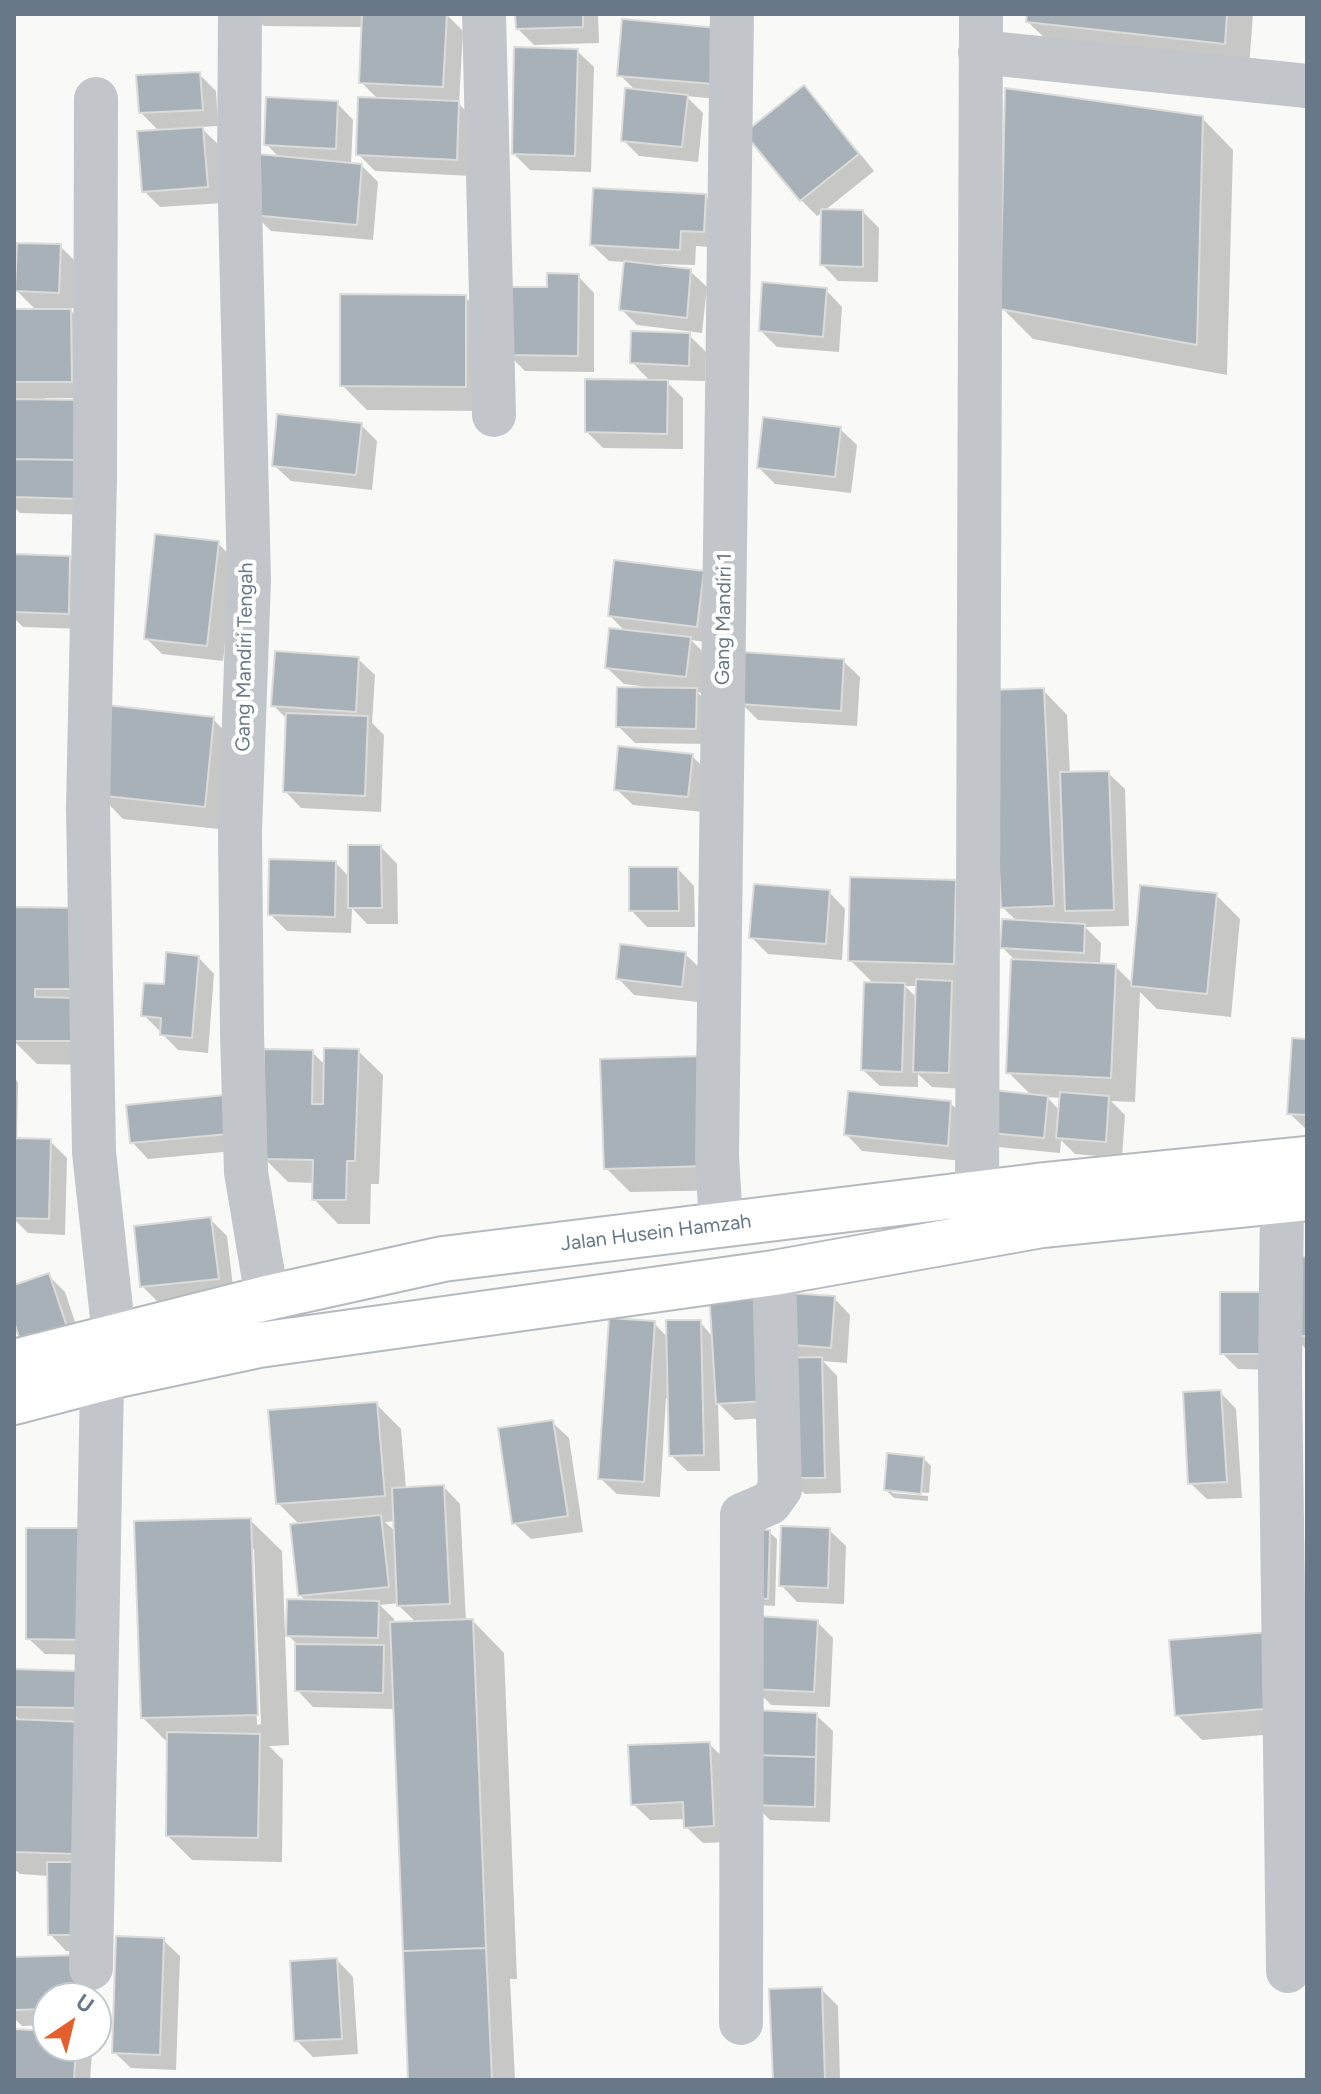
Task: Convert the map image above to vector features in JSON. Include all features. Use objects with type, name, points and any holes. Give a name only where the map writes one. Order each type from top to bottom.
[{"type":"street","name":"Gang Mandiri Tengah","points":[[240,14],[239,162],[249,580],[240,832],[242,1033],[246,1172],[267,1298]]},
{"type":"street","points":[[484,14],[494,415]]},
{"type":"street","name":"Gang Mandiri 1","points":[[721,1223],[717,1156],[732,14]]},
{"type":"street","points":[[977,1193],[980,33],[1307,86]]},
{"type":"street","points":[[96,99],[95,478],[88,808],[94,1152],[114,1336]]},
{"type":"street","name":"Jalan Husein Hamzah","points":[[14,1362],[267,1298],[443,1259],[977,1193],[1307,1159]]},
{"type":"street","points":[[14,1402],[259,1345],[774,1273],[1042,1225],[1294,1199],[1280,1373],[1288,1971]]},
{"type":"street","points":[[899,1203],[906,1248]]},
{"type":"street","points":[[741,2023],[742,1515],[770,1503],[780,1489],[774,1273]]},
{"type":"street","points":[[91,1968],[102,1380]]},
{"type":"building","points":[[362,14],[447,14],[443,87],[359,83]]},
{"type":"building","points":[[515,14],[583,14],[583,27],[516,29]]},
{"type":"building","points":[[1027,14],[1227,14],[1225,44],[1026,22]]},
{"type":"building","points":[[622,19],[718,28],[713,84],[617,76]]},
{"type":"building","points":[[514,47],[578,49],[575,156],[512,154]]},
{"type":"building","points":[[200,72],[203,110],[139,113],[136,75]]},
{"type":"building","points":[[804,85],[859,154],[800,201],[744,133]]},
{"type":"building","points":[[625,88],[688,95],[682,147],[621,141]]},
{"type":"building","points":[[1005,88],[1203,116],[1197,345],[1000,309]]},
{"type":"building","points":[[266,97],[338,101],[336,149],[264,145]]},
{"type":"building","points":[[358,97],[459,101],[457,160],[356,155]]},
{"type":"building","points":[[203,127],[208,187],[142,192],[137,131]]},
{"type":"building","points":[[258,154],[362,164],[357,225],[252,215]]},
{"type":"building","points":[[593,188],[706,194],[704,232],[681,231],[680,250],[590,245]]},
{"type":"building","points":[[821,209],[863,210],[863,267],[820,265]]},
{"type":"building","points":[[17,243],[61,244],[59,293],[15,291]]},
{"type":"building","points":[[624,261],[691,269],[687,318],[619,310]]},
{"type":"building","points":[[547,273],[579,274],[578,356],[506,355],[506,287],[547,287]]},
{"type":"building","points":[[762,282],[827,288],[823,337],[759,331]]},
{"type":"building","points":[[340,294],[466,295],[466,387],[340,386]]},
{"type":"building","points":[[14,309],[71,309],[72,382],[14,382]]},
{"type":"building","points":[[631,331],[690,333],[689,366],[630,363]]},
{"type":"building","points":[[585,379],[668,380],[667,434],[585,432]]},
{"type":"building","points":[[14,399],[80,400],[79,460],[14,459]]},
{"type":"building","points":[[277,414],[362,423],[356,475],[272,466]]},
{"type":"building","points":[[763,417],[841,427],[835,477],[757,468]]},
{"type":"building","points":[[14,459],[79,460],[78,499],[14,497]]},
{"type":"building","points":[[155,534],[219,541],[207,646],[144,639]]},
{"type":"building","points":[[14,554],[70,556],[69,614],[14,612]]},
{"type":"building","points":[[614,560],[704,571],[697,627],[608,616]]},
{"type":"building","points":[[609,628],[691,637],[686,677],[605,668]]},
{"type":"building","points":[[275,651],[359,657],[356,712],[271,706]]},
{"type":"building","points":[[742,652],[844,659],[841,711],[739,704]]},
{"type":"building","points":[[617,687],[697,688],[696,729],[616,727]]},
{"type":"building","points":[[1044,688],[1054,906],[1001,908],[990,690]]},
{"type":"building","points":[[106,705],[214,717],[205,807],[97,795]]},
{"type":"building","points":[[286,713],[368,716],[365,796],[283,792]]},
{"type":"building","points":[[618,746],[693,754],[688,797],[614,790]]},
{"type":"building","points":[[1109,771],[1114,910],[1065,911],[1060,772]]},
{"type":"building","points":[[348,845],[381,845],[382,908],[348,908]]},
{"type":"building","points":[[269,859],[336,861],[335,917],[268,915]]},
{"type":"building","points":[[629,867],[678,867],[679,911],[629,911]]},
{"type":"building","points":[[850,877],[956,880],[954,964],[848,961]]},
{"type":"building","points":[[754,884],[830,890],[826,944],[749,938]]},
{"type":"building","points":[[1140,885],[1217,893],[1207,994],[1131,986]]},
{"type":"building","points":[[14,907],[81,908],[81,989],[35,989],[35,997],[77,998],[77,1041],[14,1041]]},
{"type":"building","points":[[1002,919],[1085,924],[1084,953],[1000,948]]},
{"type":"building","points":[[620,944],[686,952],[682,987],[616,979]]},
{"type":"building","points":[[166,952],[199,956],[192,1038],[160,1035],[161,1018],[141,1016],[144,983],[164,984]]},
{"type":"building","points":[[1011,959],[1116,964],[1111,1078],[1006,1073]]},
{"type":"building","points":[[916,979],[952,981],[949,1073],[913,1072]]},
{"type":"building","points":[[864,982],[905,983],[902,1072],[861,1070]]},
{"type":"building","points":[[1292,1038],[1307,1039],[1307,1115],[1287,1114]]},
{"type":"building","points":[[324,1048],[359,1049],[355,1161],[347,1161],[346,1200],[312,1200],[313,1160],[262,1159],[264,1049],[313,1050],[312,1104],[323,1104]]},
{"type":"building","points":[[703,1056],[708,1166],[604,1169],[600,1059]]},
{"type":"building","points":[[984,1089],[1048,1096],[1044,1138],[980,1132]]},
{"type":"building","points":[[848,1091],[951,1101],[948,1146],[844,1135]]},
{"type":"building","points":[[1060,1092],[1109,1096],[1106,1142],[1056,1138]]},
{"type":"building","points":[[235,1094],[239,1133],[130,1143],[126,1105]]},
{"type":"building","points":[[14,1138],[51,1139],[49,1219],[14,1218]]},
{"type":"building","points":[[211,1217],[219,1279],[140,1287],[134,1226]]},
{"type":"building","points":[[1291,1256],[1307,1257],[1307,1336],[1290,1336]]},
{"type":"building","points":[[49,1273],[67,1327],[21,1343],[14,1322],[14,1285]]},
{"type":"building","points":[[757,1288],[765,1401],[716,1404],[709,1291]]},
{"type":"building","points":[[1220,1292],[1267,1292],[1267,1354],[1220,1354]]},
{"type":"building","points":[[785,1293],[835,1296],[831,1348],[782,1344]]},
{"type":"building","points":[[609,1318],[655,1321],[644,1482],[598,1479]]},
{"type":"building","points":[[666,1320],[701,1320],[704,1455],[669,1456]]},
{"type":"building","points":[[822,1357],[825,1478],[786,1478],[783,1358]]},
{"type":"building","points":[[1221,1390],[1227,1482],[1188,1484],[1183,1392]]},
{"type":"building","points":[[377,1402],[385,1496],[276,1504],[268,1410]]},
{"type":"building","points":[[553,1420],[568,1516],[512,1524],[498,1428]]},
{"type":"building","points":[[887,1453],[924,1457],[921,1494],[884,1490]]},
{"type":"building","points":[[444,1485],[450,1604],[397,1606],[392,1488]]},
{"type":"building","points":[[381,1515],[389,1587],[298,1596],[290,1524]]},
{"type":"building","points":[[251,1518],[258,1715],[141,1718],[134,1521]]},
{"type":"building","points":[[781,1526],[830,1528],[828,1588],[779,1586]]},
{"type":"building","points":[[26,1528],[86,1528],[86,1640],[26,1639]]},
{"type":"building","points":[[751,1529],[770,1530],[768,1599],[749,1598]]},
{"type":"building","points":[[287,1599],[379,1601],[378,1638],[286,1636]]},
{"type":"building","points":[[757,1616],[818,1620],[814,1692],[753,1689]]},
{"type":"building","points":[[473,1619],[486,1948],[403,1951],[390,1622]]},
{"type":"building","points":[[1271,1632],[1277,1708],[1175,1716],[1169,1640]]},
{"type":"building","points":[[295,1644],[384,1645],[383,1693],[295,1691]]},
{"type":"building","points":[[14,1669],[77,1671],[77,1708],[14,1707]]},
{"type":"building","points":[[754,1710],[817,1713],[816,1757],[753,1755]]},
{"type":"building","points":[[14,1719],[81,1722],[76,1854],[14,1852]]},
{"type":"building","points":[[167,1732],[260,1734],[258,1838],[166,1836]]},
{"type":"building","points":[[710,1742],[714,1826],[684,1828],[683,1802],[631,1805],[628,1745]]},
{"type":"building","points":[[753,1755],[816,1757],[815,1807],[752,1805]]},
{"type":"building","points":[[47,1862],[78,1862],[78,1935],[48,1935]]},
{"type":"building","points":[[116,1936],[164,1938],[160,2055],[112,2053]]},
{"type":"building","points":[[486,1948],[492,2080],[408,2080],[403,1951]]},
{"type":"building","points":[[77,1955],[78,1982],[32,1982],[32,2009],[14,2010],[14,1957]]},
{"type":"building","points":[[337,1958],[342,2039],[294,2041],[290,1961]]},
{"type":"building","points":[[822,1987],[825,2080],[773,2080],[769,1989]]},
{"type":"building","points":[[14,2029],[32,2030],[32,2062],[75,2062],[74,2080],[14,2080]]}]
